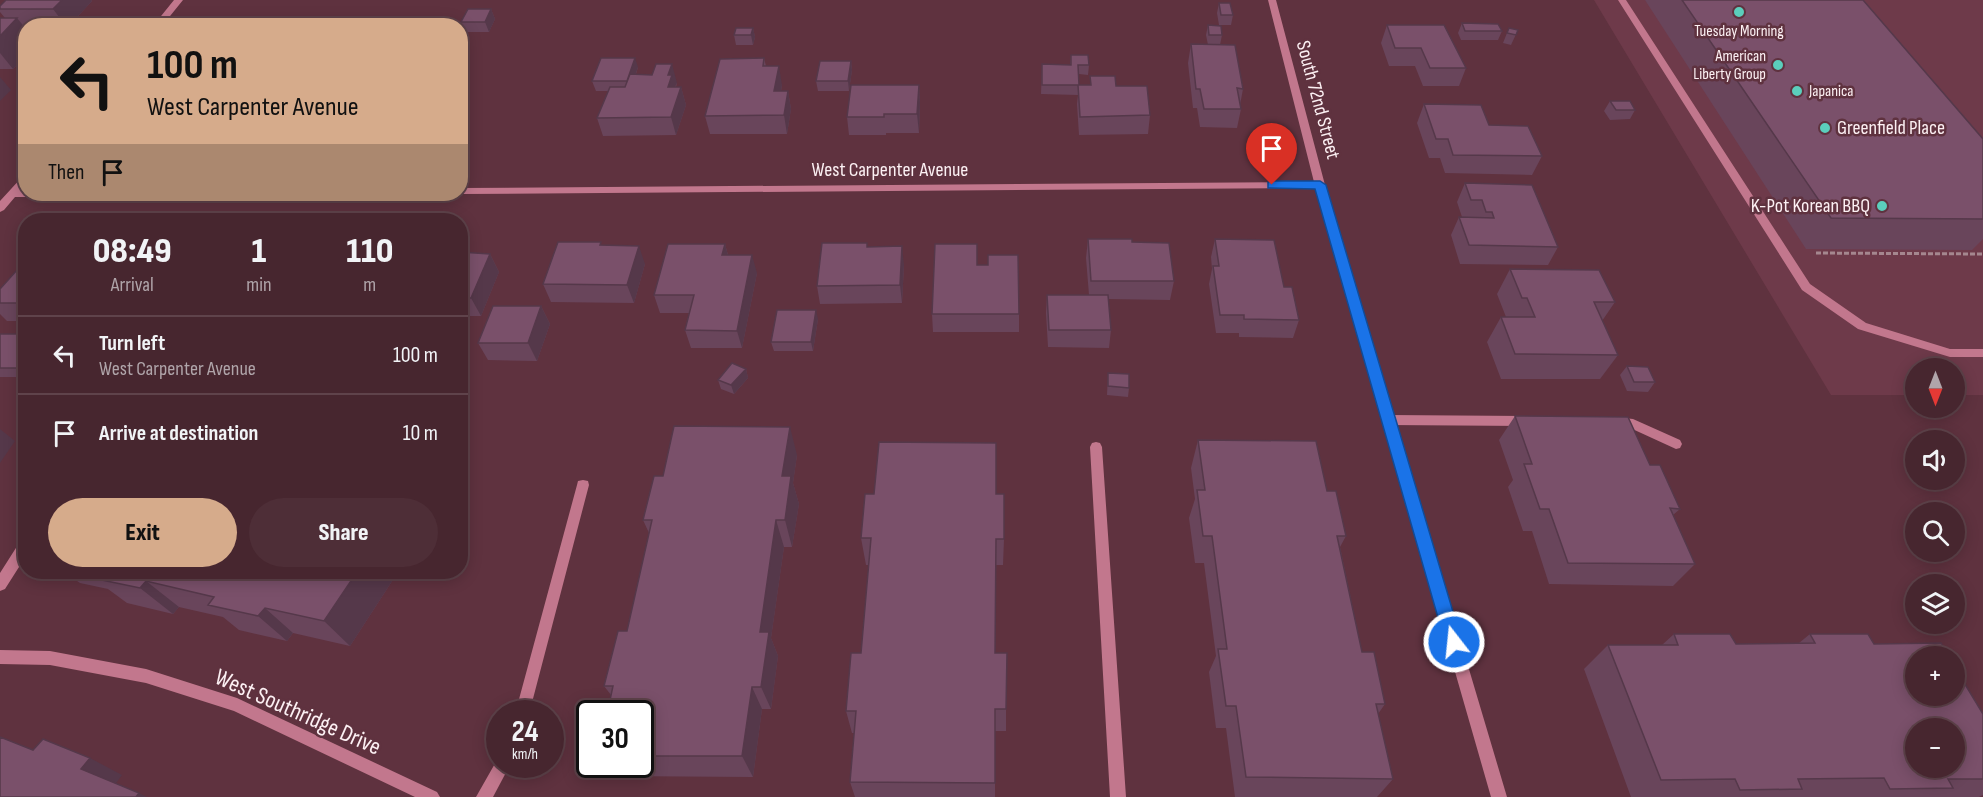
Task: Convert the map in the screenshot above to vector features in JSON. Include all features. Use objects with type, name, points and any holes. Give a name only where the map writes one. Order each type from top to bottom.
[{"type":"street","points":[[163,18],[178,0]]},
{"type":"street","name":"South 72nd Street","points":[[1272,0],[1320,185],[1499,797]]},
{"type":"street","points":[[1622,0],[1806,287],[1862,326],[1950,353],[1983,353]]},
{"type":"street","name":"West Carpenter Avenue","points":[[468,191],[1320,185]]},
{"type":"street","points":[[0,208],[18,187]]},
{"type":"street","points":[[12,194],[18,194]]},
{"type":"street","points":[[1388,420],[1537,421]]},
{"type":"street","points":[[1606,422],[1629,422],[1677,444]]},
{"type":"street","points":[[1096,447],[1118,797]]},
{"type":"street","points":[[526,700],[583,485]]},
{"type":"street","points":[[0,585],[18,557]]},
{"type":"street","name":"West Southridge Drive","points":[[0,657],[50,658],[135,674],[237,705],[432,797]]},
{"type":"street","points":[[484,797],[495,778]]},
{"type":"path","points":[[1785,253],[1983,254]]},
{"type":"shaded area","points":[[1594,0],[1983,0],[1983,395],[1965,395],[1965,358],[1905,358],[1905,395],[1831,395]]},
{"type":"building","points":[[6,0],[62,0],[53,9],[0,9]]},
{"type":"building","name":"Greenfield Place","points":[[1682,0],[1863,0],[1983,139],[1983,219],[1831,218]]},
{"type":"building","points":[[1219,3],[1230,3],[1233,15],[1221,15]]},
{"type":"building","points":[[468,9],[491,9],[485,22],[468,22],[468,18],[463,18]]},
{"type":"building","points":[[0,18],[17,18],[0,36]]},
{"type":"building","points":[[1462,23],[1498,24],[1502,31],[1465,31]]},
{"type":"building","points":[[1208,25],[1221,26],[1222,35],[1209,35]]},
{"type":"building","points":[[1387,25],[1444,25],[1466,68],[1430,68],[1421,48],[1395,48]]},
{"type":"building","points":[[736,28],[753,28],[751,35],[734,35]]},
{"type":"building","points":[[1509,28],[1518,30],[1516,35],[1507,33]]},
{"type":"building","points":[[1191,44],[1235,45],[1243,89],[1237,88],[1241,109],[1204,109],[1200,89],[1196,89]]},
{"type":"building","points":[[1071,55],[1088,55],[1089,65],[1078,65],[1079,85],[1042,85],[1042,64],[1071,65]]},
{"type":"building","points":[[601,58],[635,58],[627,81],[592,81]]},
{"type":"building","points":[[764,58],[763,66],[779,66],[774,91],[788,91],[784,115],[705,116],[720,59]]},
{"type":"building","points":[[820,61],[851,61],[848,81],[816,81]]},
{"type":"building","points":[[656,64],[672,64],[668,75],[672,75],[668,87],[681,87],[671,117],[597,118],[610,87],[625,87],[630,74],[652,75]]},
{"type":"building","points":[[1090,76],[1115,76],[1116,86],[1147,86],[1150,115],[1080,117],[1078,85],[1091,85]]},
{"type":"building","points":[[851,85],[919,85],[917,114],[847,117]]},
{"type":"building","points":[[1610,101],[1630,101],[1635,110],[1616,110]]},
{"type":"building","points":[[1424,104],[1481,105],[1489,125],[1528,126],[1542,156],[1453,155],[1448,139],[1436,139]]},
{"type":"building","points":[[1465,183],[1532,185],[1558,247],[1469,245],[1459,217],[1494,218],[1492,212],[1486,212],[1482,200],[1471,200]]},
{"type":"building","points":[[1088,239],[1132,239],[1132,242],[1169,243],[1174,281],[1091,281]]},
{"type":"building","points":[[1215,239],[1274,240],[1284,287],[1292,287],[1299,320],[1244,319],[1244,315],[1220,315],[1213,266],[1219,266]]},
{"type":"building","points":[[558,242],[601,242],[600,245],[639,246],[627,285],[543,284]]},
{"type":"building","points":[[822,243],[867,243],[867,247],[902,246],[900,285],[817,286]]},
{"type":"building","points":[[668,244],[725,244],[722,255],[752,255],[737,331],[685,330],[694,295],[654,295]]},
{"type":"building","points":[[935,244],[977,244],[977,265],[988,265],[988,255],[1018,255],[1019,314],[932,314]]},
{"type":"building","points":[[468,253],[490,254],[471,298],[468,298]]},
{"type":"building","points":[[18,269],[18,303],[0,303],[0,289]]},
{"type":"building","points":[[1510,269],[1599,270],[1615,302],[1594,302],[1618,355],[1515,354],[1501,317],[1535,317],[1527,298],[1522,298]]},
{"type":"building","points":[[1047,295],[1108,295],[1111,330],[1049,330]]},
{"type":"building","points":[[493,306],[541,306],[528,343],[478,343]]},
{"type":"building","points":[[777,310],[816,310],[811,342],[771,342]]},
{"type":"building","points":[[0,334],[18,334],[18,368],[0,368]]},
{"type":"building","points":[[732,363],[746,369],[731,385],[718,380]]},
{"type":"building","points":[[1627,366],[1648,367],[1655,382],[1634,382]]},
{"type":"building","points":[[1108,373],[1129,374],[1129,388],[1108,386]]},
{"type":"building","points":[[1515,416],[1628,417],[1650,465],[1660,465],[1680,509],[1670,508],[1695,564],[1568,563],[1549,509],[1540,509],[1524,464],[1532,464]]},
{"type":"building","points":[[674,426],[790,427],[782,476],[791,476],[785,520],[776,520],[760,632],[769,632],[761,687],[752,687],[742,756],[654,756],[654,700],[610,700],[613,686],[604,686],[618,631],[627,631],[652,520],[643,520],[654,476],[663,476]]},
{"type":"building","points":[[1198,440],[1316,441],[1327,491],[1336,491],[1346,536],[1337,536],[1362,652],[1374,652],[1385,704],[1376,704],[1393,779],[1246,777],[1236,706],[1226,706],[1218,649],[1227,649],[1212,536],[1203,536],[1197,490],[1205,490]]},
{"type":"building","points":[[879,442],[996,443],[996,494],[1004,494],[1004,539],[996,539],[995,653],[1007,653],[1006,709],[995,709],[995,783],[850,782],[856,711],[846,711],[851,653],[861,653],[871,538],[861,538],[865,494],[874,494]]},
{"type":"building","points":[[97,579],[352,579],[324,621],[265,608],[258,616],[208,605],[214,597],[146,581],[140,588]]},
{"type":"building","points":[[1674,634],[1730,634],[1736,644],[1815,643],[1810,634],[1868,634],[1874,644],[1941,643],[1943,646],[1905,646],[1905,706],[1965,706],[1965,684],[1983,714],[1983,779],[1948,779],[1953,788],[1890,789],[1884,778],[1798,779],[1802,789],[1740,790],[1735,779],[1661,780],[1608,645],[1678,645]]},
{"type":"building","points":[[0,737],[33,750],[43,739],[90,758],[81,769],[139,793],[136,797],[0,797]]},
{"type":"place","name":"Tuesday Morning","points":[[1739,12]]},
{"type":"place","name":"American Liberty Group","points":[[1778,65]]},
{"type":"place","name":"Japanica","points":[[1797,91]]},
{"type":"place","name":"Greenfield Place","points":[[1825,128]]},
{"type":"place","name":"K-Pot Korean BBQ","points":[[1882,206]]},
{"type":"route","points":[[1272,185],[1320,185],[1454,642]]}]
